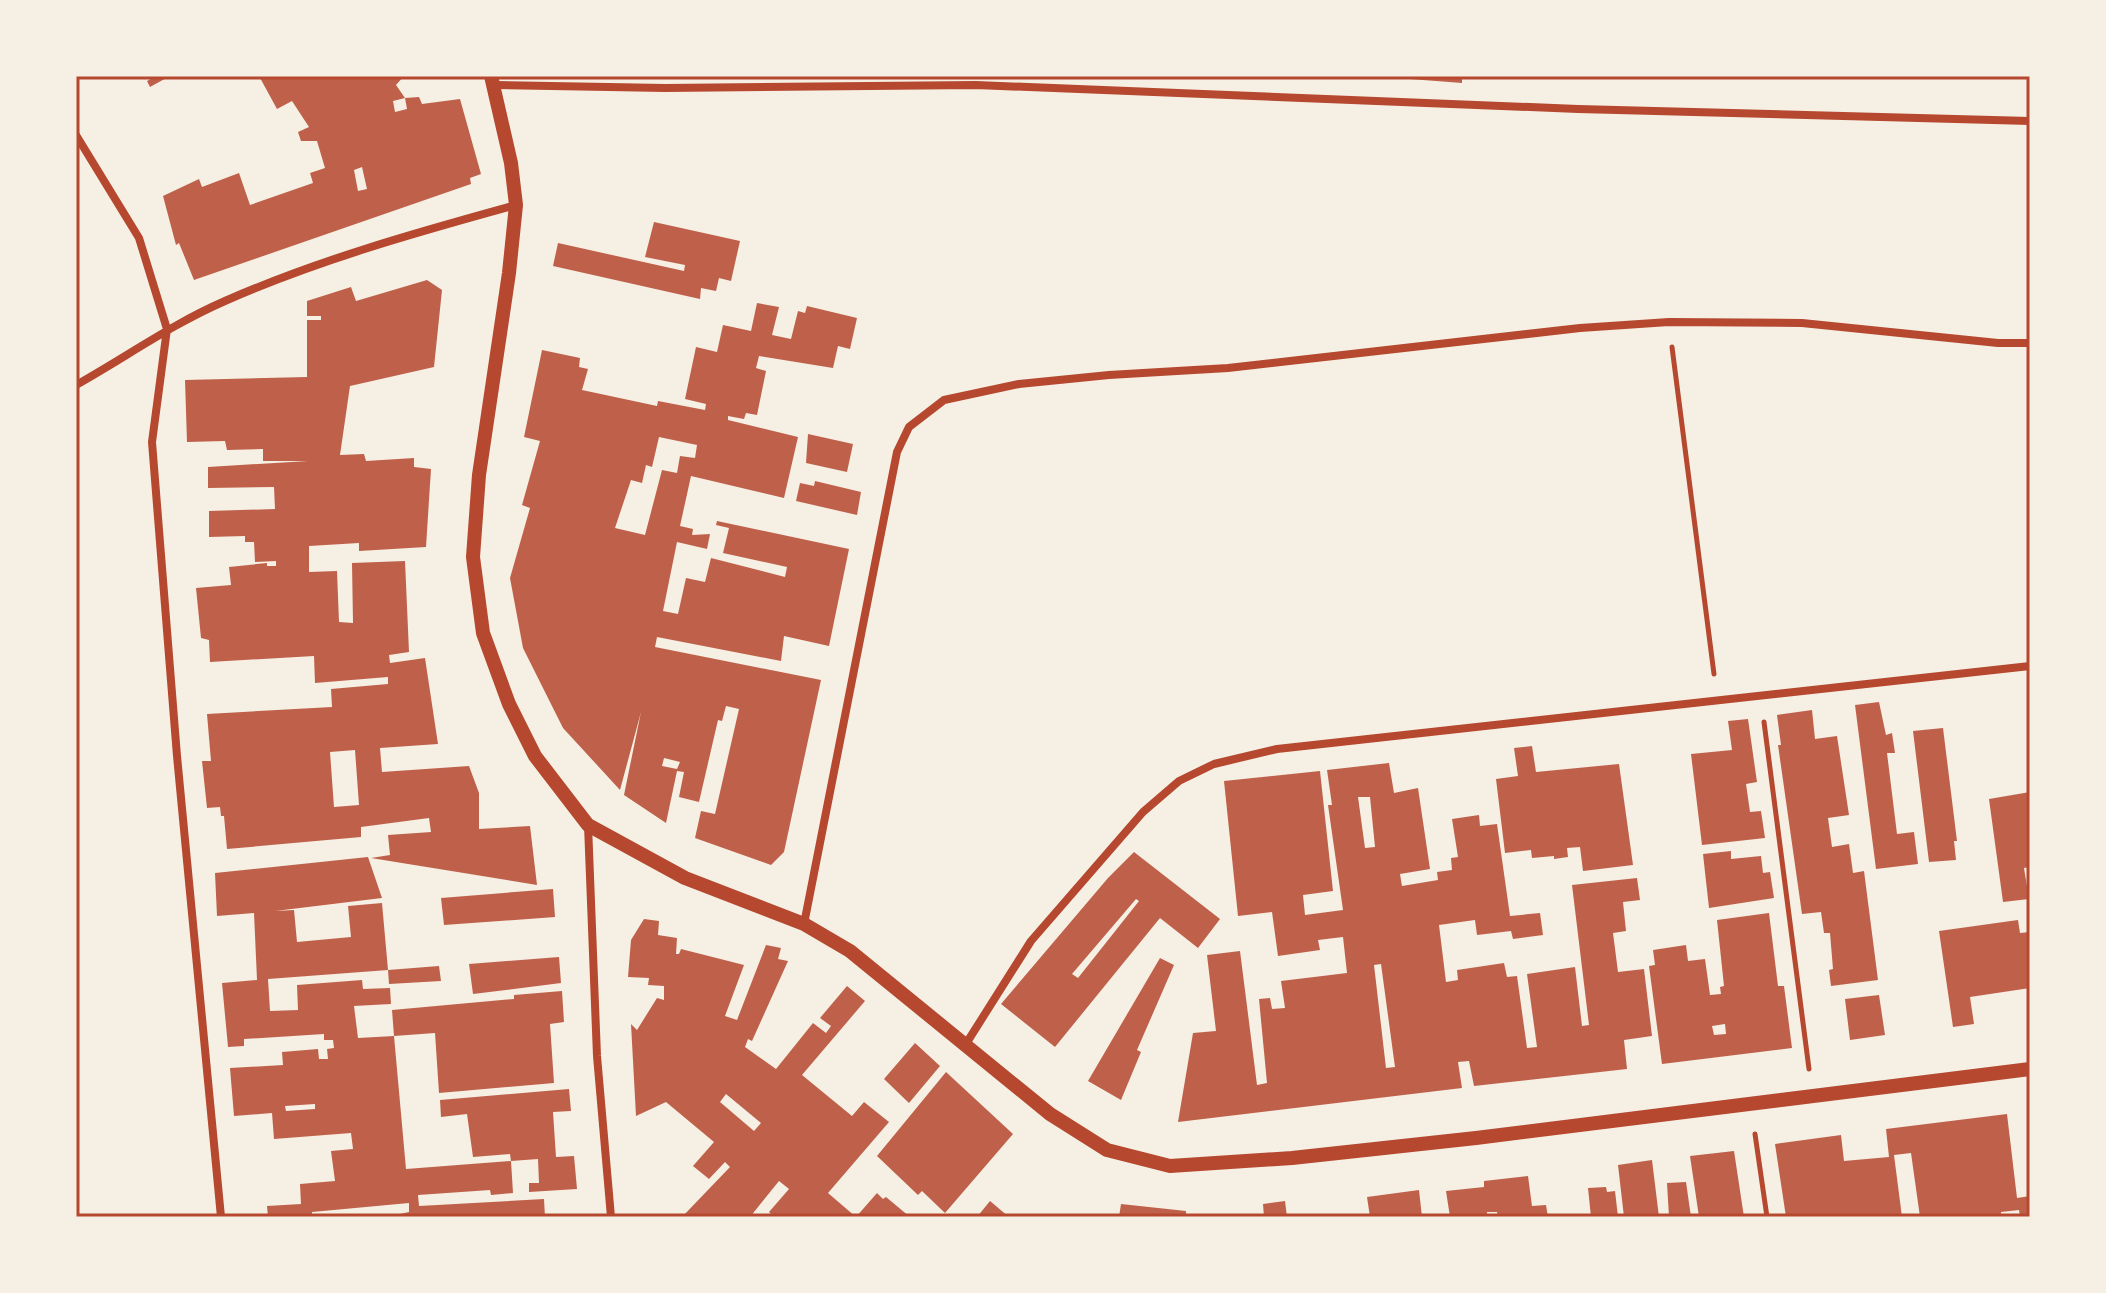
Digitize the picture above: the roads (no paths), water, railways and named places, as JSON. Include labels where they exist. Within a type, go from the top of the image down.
[{"type":"street","points":[[970,76],[976,85]]},
{"type":"street","points":[[2030,121],[1578,109],[976,85],[665,88],[493,81],[516,205],[479,475],[473,557],[483,633],[509,704],[535,756],[588,825],[685,878],[804,924],[850,951],[1050,1114],[1107,1150],[1170,1166],[1292,1158],[2030,1069]]},
{"type":"street","points":[[76,135],[139,238],[167,329],[152,442],[176,741],[221,1217]]},
{"type":"street","points":[[76,385],[119,362],[167,329],[225,301],[301,271],[516,205]]},
{"type":"street","points":[[804,924],[897,452],[909,427],[928,409],[971,392],[1019,384],[1228,368],[1580,328],[1669,322],[1802,323],[1998,343],[2030,343]]},
{"type":"street","points":[[964,1047],[1031,941],[1112,846],[1143,812],[1179,781],[1214,764],[1277,749],[1760,693],[2030,666]]},
{"type":"street","points":[[588,825],[597,1056],[611,1217]]}]
